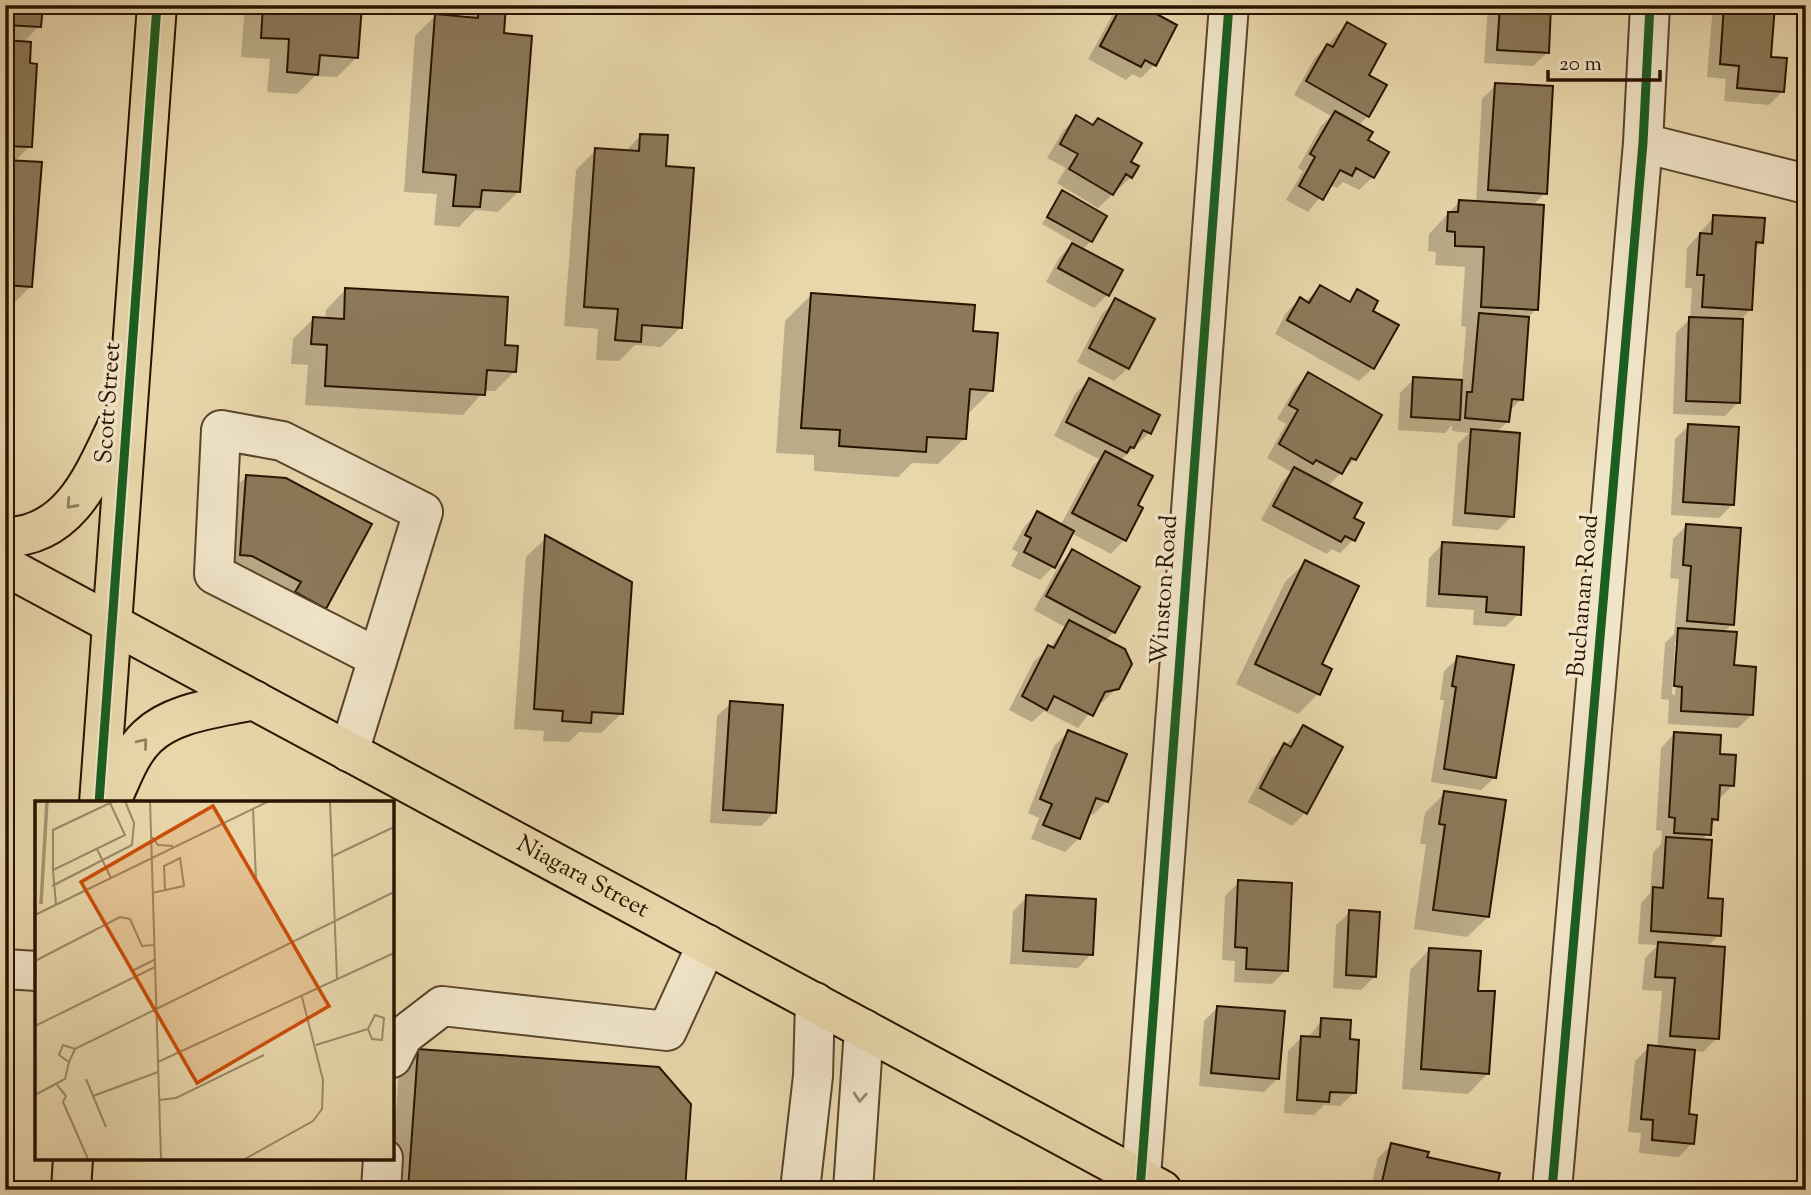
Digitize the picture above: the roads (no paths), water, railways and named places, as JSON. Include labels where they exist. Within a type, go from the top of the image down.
[{"type":"main road","name":"Scott Street","points":[[99,801],[157,5]]},
{"type":"main road","points":[[5,537],[23,537],[52,526],[87,486],[128,403]]},
{"type":"main road","name":"Niagara Street","points":[[5,566],[815,1002],[1147,1186]]},
{"type":"main road","points":[[111,801],[133,755],[148,736],[186,716],[254,701]]},
{"type":"main road","points":[[71,1190],[73,1160]]},
{"type":"street","name":"Winston Road","points":[[1147,1186],[1229,5]]},
{"type":"street","name":"Buchanan Road","points":[[1552,1190],[1643,143],[1650,5]]},
{"type":"street","points":[[1643,143],[1806,184]]},
{"type":"street","points":[[349,752],[378,658],[423,512],[282,441],[221,430],[214,574],[378,658]]},
{"type":"street","points":[[394,1054],[402,1036],[442,1006],[667,1031],[707,944]]},
{"type":"street","points":[[5,969],[35,971]]},
{"type":"street","points":[[800,1190],[813,1076],[815,1002]]},
{"type":"street","points":[[853,1190],[864,1029]]},
{"type":"street","points":[[382,1190],[383,1160]]}]
